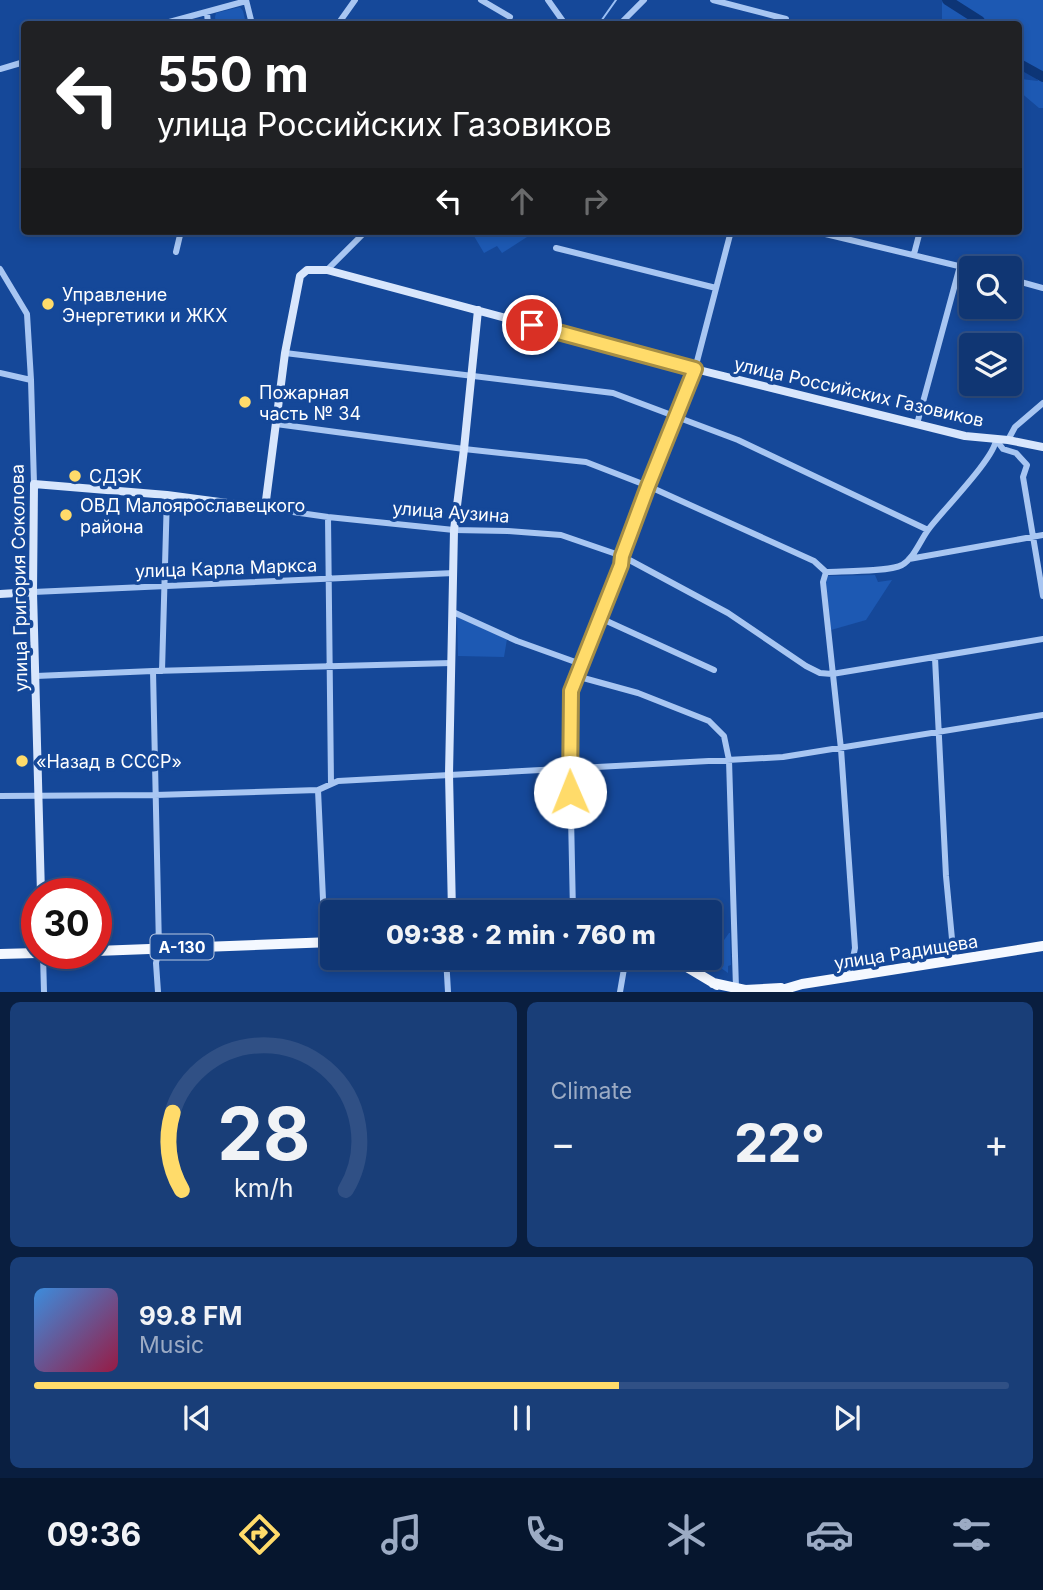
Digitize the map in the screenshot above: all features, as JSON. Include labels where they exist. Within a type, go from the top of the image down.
[{"type":"main road","name":"улица Российских Газовиков","points":[[285,352],[300,276],[313,269],[965,436],[1043,447]]},
{"type":"main road","points":[[452,900],[449,774],[454,530],[478,310]]},
{"type":"main road","points":[[265,508],[285,352]]},
{"type":"main road","name":"улица Аузина","points":[[34,484],[167,495],[265,508]]},
{"type":"main road","name":"улица Григория Соколова","points":[[34,484],[33,592],[41,878]]},
{"type":"main road","name":"улица Карла Маркса","points":[[0,594],[33,592]]},
{"type":"main road","name":"А-130","points":[[112,950],[320,943]]},
{"type":"main road","name":"улица Радищева","points":[[775,992],[849,977],[1043,946]]},
{"type":"main road","points":[[0,954],[21,953]]},
{"type":"main road","points":[[692,970],[731,990],[785,989]]},
{"type":"street","points":[[340,21],[355,0]]},
{"type":"street","points":[[481,0],[510,17]]},
{"type":"street","points":[[548,0],[563,21]]},
{"type":"street","points":[[623,21],[644,0]]},
{"type":"street","points":[[713,0],[782,21]]},
{"type":"street","points":[[174,21],[246,1],[251,21]]},
{"type":"street","points":[[207,13],[208,21]]},
{"type":"street","points":[[0,69],[21,63]]},
{"type":"street","points":[[176,252],[180,235]]},
{"type":"street","points":[[327,271],[362,235]]},
{"type":"street","points":[[573,900],[571,691],[695,369],[730,235]]},
{"type":"street","points":[[831,235],[959,265]]},
{"type":"street","points":[[914,254],[919,235]]},
{"type":"street","points":[[556,248],[716,288]]},
{"type":"street","name":"улица Григория Соколова","points":[[0,269],[27,314],[32,380],[34,484]]},
{"type":"street","points":[[917,424],[959,269]]},
{"type":"street","points":[[1022,282],[1043,288]]},
{"type":"street","points":[[285,352],[613,393],[738,440],[928,530]]},
{"type":"street","points":[[0,373],[32,380]]},
{"type":"street","points":[[1008,440],[1015,427],[1043,403]]},
{"type":"street","points":[[276,424],[586,462],[648,486],[814,561],[826,572],[900,566],[909,559],[928,530],[996,446],[996,439]]},
{"type":"street","points":[[996,439],[1003,449],[1016,453],[1027,465],[1023,477],[1043,596]]},
{"type":"street","points":[[162,671],[167,495]]},
{"type":"street","name":"улица Аузина","points":[[265,508],[454,530],[561,535],[622,556],[728,613],[806,666],[820,673],[832,674]]},
{"type":"street","points":[[328,517],[331,784]]},
{"type":"street","points":[[909,559],[1043,535]]},
{"type":"street","points":[[826,572],[823,582],[841,749],[855,948],[849,977]]},
{"type":"street","name":"улица Карла Маркса","points":[[33,592],[454,573]]},
{"type":"street","points":[[453,612],[517,641],[581,664]]},
{"type":"street","points":[[600,618],[714,670]]},
{"type":"street","points":[[832,674],[1043,639]]},
{"type":"street","points":[[935,658],[946,876],[954,960]]},
{"type":"street","points":[[36,676],[452,663]]},
{"type":"street","points":[[153,671],[158,992]]},
{"type":"street","points":[[576,677],[638,693],[709,721],[723,736],[729,760],[731,990]]},
{"type":"street","points":[[0,796],[318,790],[338,781],[783,757],[1043,715]]},
{"type":"street","points":[[318,790],[326,900]]},
{"type":"street","points":[[43,969],[44,992]]},
{"type":"street","points":[[447,970],[448,992]]},
{"type":"street","points":[[620,992],[624,970]]},
{"type":"shaded area","points":[[942,0],[1043,0],[1043,108],[1039,108],[1022,94],[1022,79],[1038,81],[1033,70],[1022,66],[1022,21],[942,21]]},
{"type":"shaded area","points":[[240,7],[245,21],[216,21],[216,13]]},
{"type":"shaded area","points":[[473,235],[526,235],[502,253],[497,246],[484,253]]},
{"type":"shaded area","points":[[875,575],[878,582],[892,580],[866,620],[831,630],[826,580],[828,576]]},
{"type":"shaded area","points":[[457,617],[507,639],[504,657],[458,656]]},
{"type":"shaded area","points":[[730,933],[731,965],[728,966],[728,973],[722,969],[722,943]]},
{"type":"waterway","points":[[601,21],[616,0]]},
{"type":"waterway","points":[[947,0],[980,21]]},
{"type":"waterway","points":[[1022,65],[1043,77]]},
{"type":"place","name":"Управление Энергетики и ЖКХ","points":[[48,304]]},
{"type":"place","name":"Пожарная часть № 34","points":[[245,402]]},
{"type":"place","name":"СДЭК","points":[[75,476]]},
{"type":"place","name":"ОВД Малоярославецкого района","points":[[66,515]]},
{"type":"place","name":"«Назад в СССР»","points":[[22,761]]},
{"type":"route","points":[[532,325],[695,369],[571,691],[570,792]]}]
